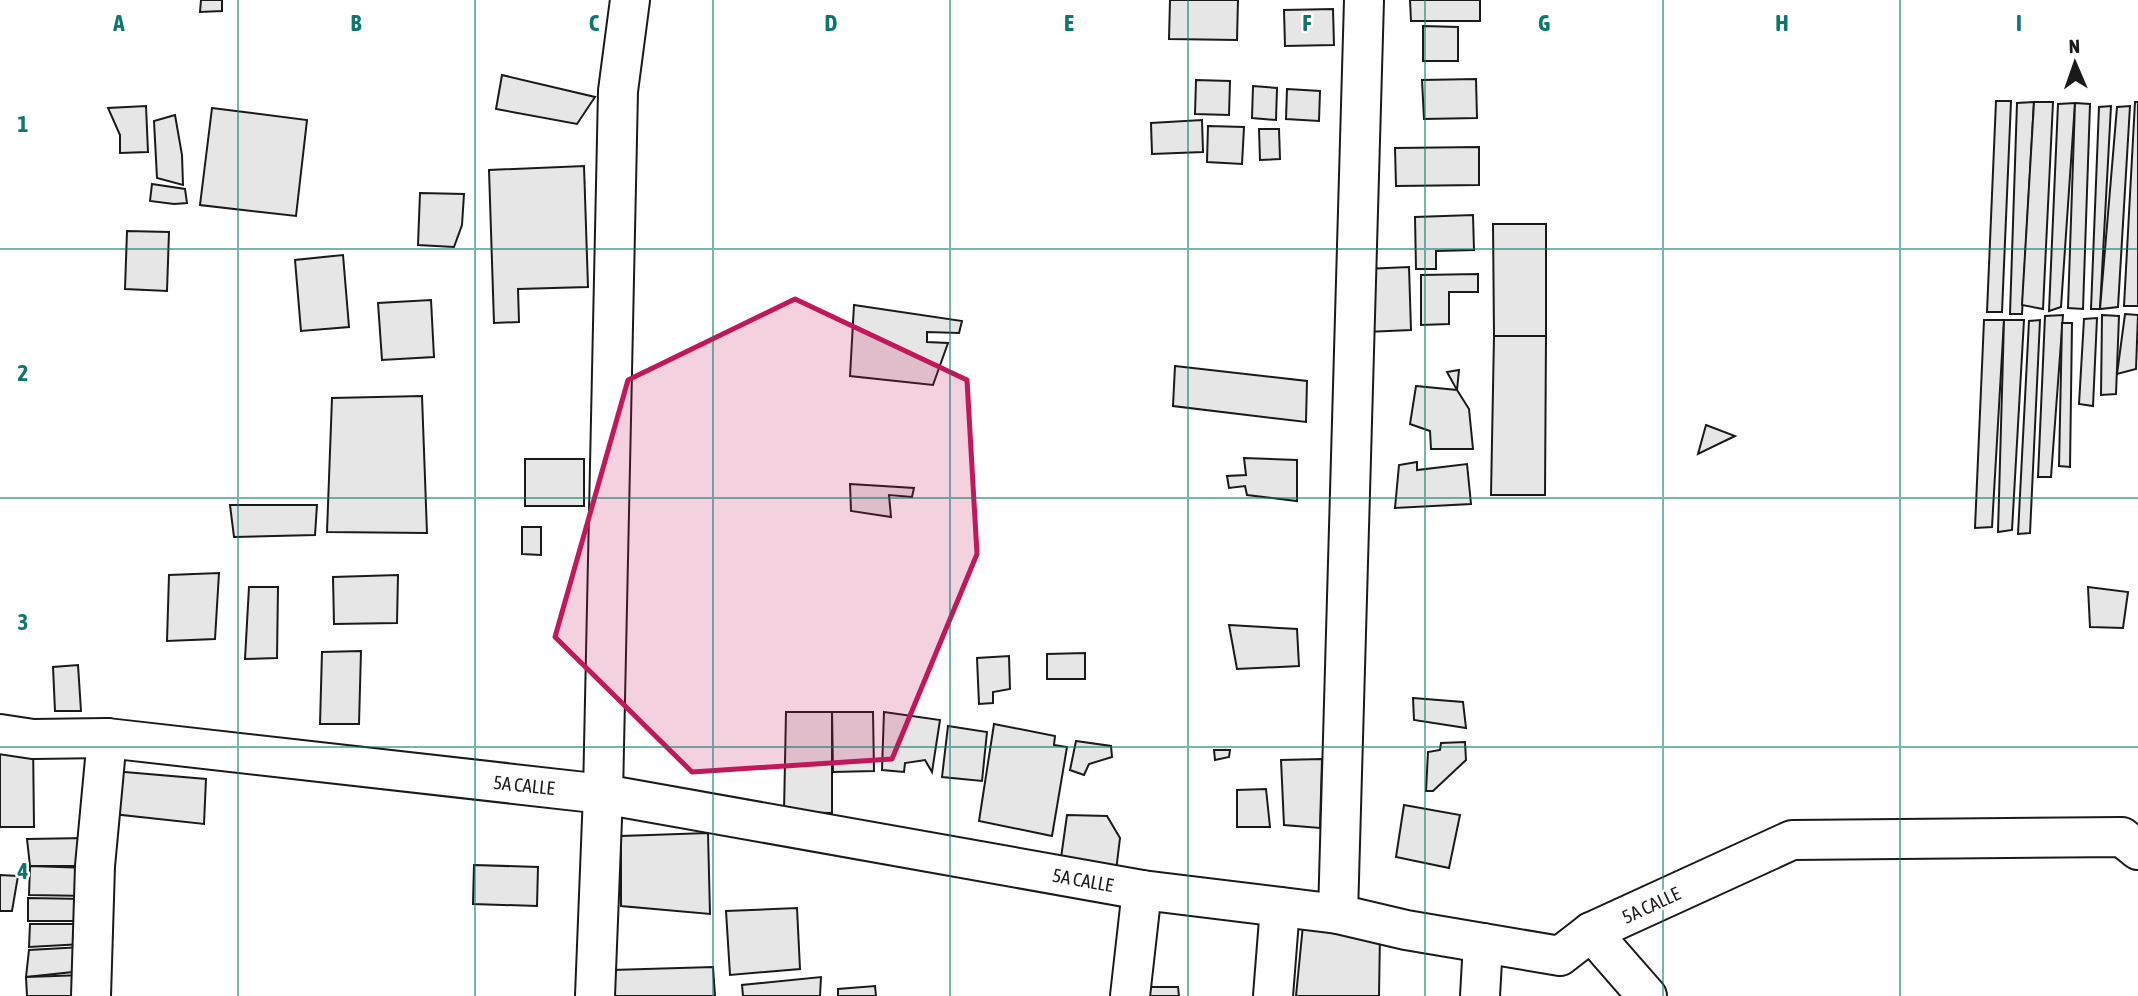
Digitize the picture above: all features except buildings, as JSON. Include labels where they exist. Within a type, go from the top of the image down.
[{"type":"street","points":[[595,996],[603,794],[618,90],[630,0]]},
{"type":"street","points":[[1338,914],[1364,0]]},
{"type":"street","name":"5A CALLE","points":[[0,734],[33,739],[107,738],[603,794],[1142,890],[1338,914],[1406,930],[1560,956],[1591,933],[1792,841],[2122,837],[2138,850]]},
{"type":"street","points":[[91,996],[95,866],[107,738]]},
{"type":"street","points":[[1130,996],[1142,890]]},
{"type":"street","points":[[1273,996],[1280,907]]},
{"type":"street","points":[[1591,933],[1647,996]]},
{"type":"street","points":[[1480,996],[1483,943]]},
{"type":"highlighted area","points":[[795,299],[967,380],[977,554],[892,759],[692,772],[555,637],[628,380]]}]
